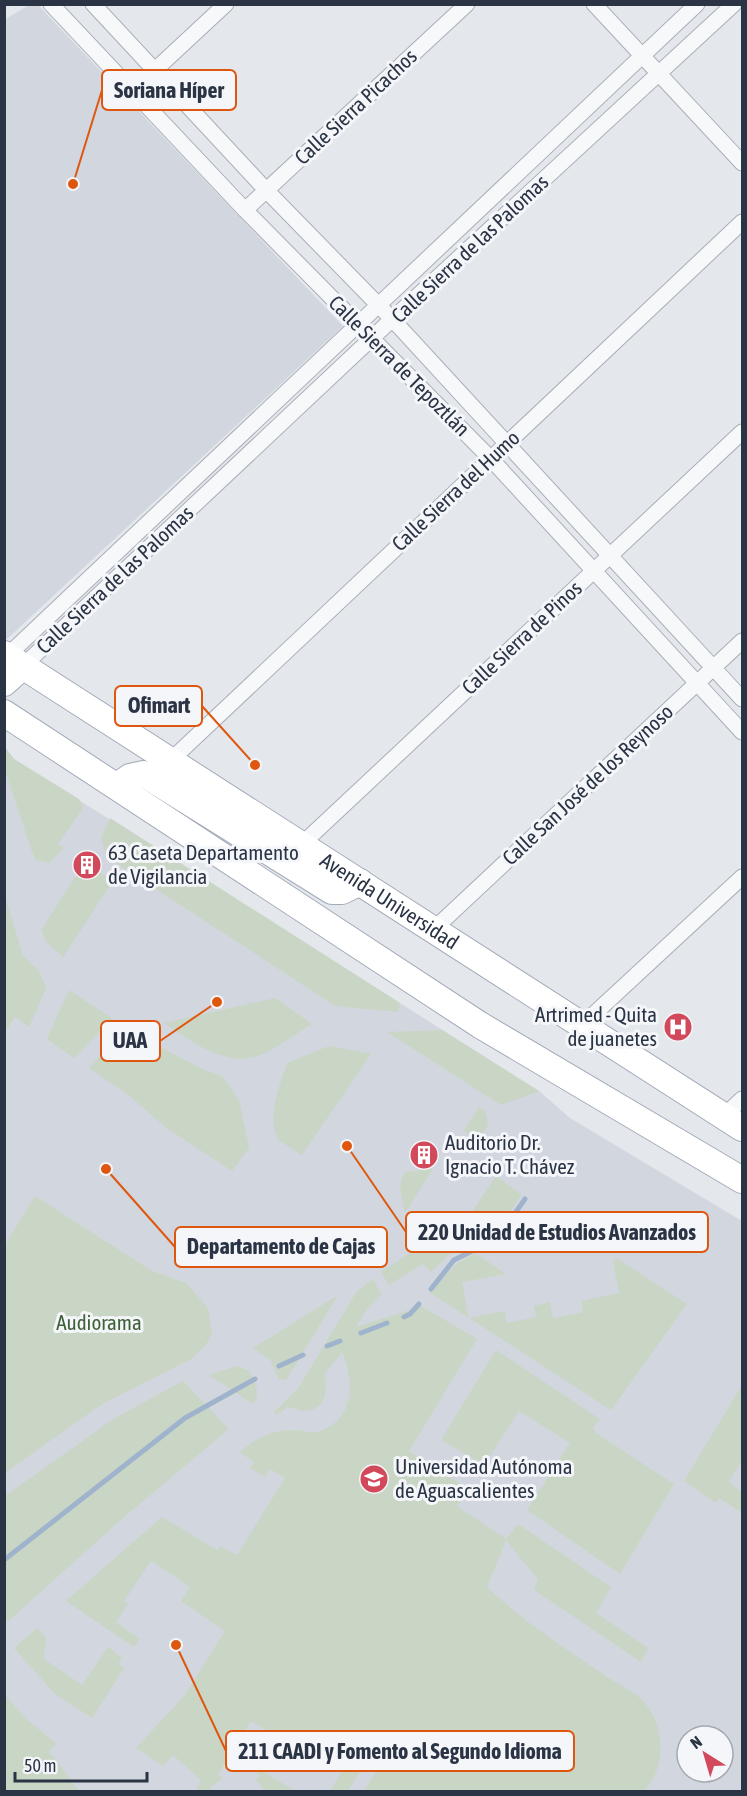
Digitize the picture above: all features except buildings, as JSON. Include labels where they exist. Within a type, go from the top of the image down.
[{"type":"main road","name":"Avenida Universidad","points":[[10,665],[170,761],[733,1122]]},
{"type":"main road","points":[[4,713],[480,1025],[731,1168],[742,1180]]},
{"type":"main road","points":[[117,786],[130,777],[144,774],[332,891],[342,891],[360,882]]},
{"type":"street","name":"Calle Sierra de Tepoztlán","points":[[51,4],[245,210],[491,459],[742,732]]},
{"type":"street","name":"Calle Sierra de Tepoztlán","points":[[93,4],[266,190],[393,320],[742,699]]},
{"type":"street","points":[[155,70],[226,4]]},
{"type":"street","name":"Calle Sierra Picachos","points":[[245,210],[467,4]]},
{"type":"street","points":[[594,4],[742,164]]},
{"type":"street","name":"Calle Sierra de las Palomas","points":[[10,665],[358,324],[697,4]]},
{"type":"street","name":"Calle Sierra de las Palomas","points":[[10,665],[393,320],[734,4]]},
{"type":"street","name":"Calle Sierra del Humo","points":[[170,761],[742,222]]},
{"type":"street","name":"Calle Sierra de Pinos","points":[[301,845],[742,432]]},
{"type":"street","name":"Calle San José de los Reynoso","points":[[433,930],[742,641]]},
{"type":"street","points":[[581,1026],[742,877]]},
{"type":"street","points":[[733,1122],[742,1099]]},
{"type":"shaded area","points":[[29,5],[38,5],[343,326],[7,639],[4,638],[4,20]]},
{"type":"shaded area","name":"Universidad Autónoma de Aguascalientes","points":[[4,746],[14,759],[539,1091],[570,1118],[742,1221],[742,1791],[5,1791]]},
{"type":"green space","points":[[4,746],[14,759],[79,799],[83,808],[58,844],[64,848],[50,863],[36,860],[32,852],[5,770]]},
{"type":"green space","points":[[110,818],[400,1003],[398,1012],[335,1006],[107,857],[101,838]]},
{"type":"green space","points":[[90,866],[113,881],[63,957],[46,942],[41,930],[81,868],[87,871]]},
{"type":"green space","points":[[5,896],[23,956],[39,971],[46,988],[29,1027],[15,1017],[5,1032]]},
{"type":"green space","points":[[69,990],[113,1019],[74,1058],[47,1039]]},
{"type":"green space","points":[[275,998],[312,1024],[282,1044],[250,1058],[223,1056],[210,1051],[164,1023]]},
{"type":"green space","points":[[442,1030],[539,1091],[501,1105],[387,1032]]},
{"type":"green space","points":[[138,1035],[202,1069],[222,1076],[239,1100],[249,1148],[232,1171],[165,1127],[130,1096],[89,1068],[116,1040]]},
{"type":"green space","points":[[329,1046],[371,1054],[302,1155],[278,1140],[274,1111],[278,1091],[287,1063]]},
{"type":"green space","points":[[479,1107],[485,1111],[488,1125],[478,1140],[464,1131]]},
{"type":"green space","points":[[434,1167],[405,1213],[400,1186],[404,1173]]},
{"type":"green space","points":[[496,1176],[522,1195],[494,1233],[480,1224],[476,1228],[466,1221]]},
{"type":"green space","name":"Audiorama","points":[[35,1196],[152,1271],[186,1283],[208,1308],[212,1332],[206,1345],[191,1359],[102,1404],[5,1473],[5,1245]]},
{"type":"green space","points":[[459,1231],[468,1236],[431,1272],[423,1264],[389,1285],[381,1272],[440,1233],[452,1241]]},
{"type":"green space","points":[[475,1253],[506,1274],[462,1282],[469,1318],[429,1292],[455,1265]]},
{"type":"green space","points":[[616,1258],[687,1304],[611,1410],[469,1318],[505,1311],[507,1323],[536,1317],[534,1306],[550,1302],[553,1318],[583,1312],[581,1301],[619,1293],[613,1262]]},
{"type":"green space","points":[[373,1279],[381,1294],[365,1312],[356,1327],[410,1310],[416,1303],[477,1339],[409,1451],[468,1489],[457,1506],[506,1539],[518,1524],[611,1587],[596,1613],[648,1648],[641,1662],[534,1590],[538,1580],[506,1540],[487,1587],[542,1632],[605,1676],[636,1694],[652,1713],[660,1736],[660,1760],[651,1782],[644,1791],[364,1791],[386,1755],[375,1748],[348,1791],[330,1791],[343,1770],[305,1746],[301,1752],[251,1721],[218,1774],[223,1778],[210,1787],[213,1791],[196,1791],[201,1780],[173,1755],[163,1766],[136,1748],[185,1695],[225,1631],[181,1601],[190,1587],[151,1561],[124,1601],[128,1604],[116,1622],[140,1639],[134,1647],[66,1601],[162,1517],[217,1550],[220,1546],[237,1555],[285,1478],[270,1469],[265,1477],[250,1468],[254,1462],[240,1452],[267,1435],[290,1430],[315,1433],[330,1427],[339,1419],[349,1399],[350,1388],[342,1352],[324,1375],[325,1393],[318,1407],[304,1411],[287,1407],[277,1415],[274,1412],[299,1387],[357,1291]]},
{"type":"green space","points":[[338,1295],[286,1380],[278,1379],[271,1361],[253,1348]]},
{"type":"green space","points":[[496,1350],[600,1419],[593,1428],[596,1433],[674,1484],[620,1574],[527,1510],[570,1443],[519,1411],[484,1465],[441,1440]]},
{"type":"green space","points":[[236,1366],[248,1370],[255,1382],[257,1395],[253,1404],[209,1375]]},
{"type":"green space","points":[[183,1381],[229,1429],[124,1517],[5,1624],[5,1496],[115,1418]]},
{"type":"green space","points":[[742,1385],[742,1460],[729,1482],[742,1492],[742,1513],[719,1498],[716,1503],[684,1481]]},
{"type":"green space","points":[[37,1628],[46,1637],[44,1659],[82,1685],[108,1647],[122,1658],[118,1664],[124,1668],[92,1718],[55,1694],[14,1648]]},
{"type":"green space","points":[[5,1695],[26,1719],[57,1744],[49,1751],[79,1791],[5,1791]]},
{"type":"green space","points":[[249,1763],[295,1791],[265,1791],[256,1779],[260,1776]]},
{"type":"waterway","points":[[493,1240],[498,1237],[525,1199]]},
{"type":"waterway","points":[[431,1289],[454,1260],[476,1249]]},
{"type":"waterway","points":[[404,1317],[419,1304]]},
{"type":"waterway","points":[[361,1333],[387,1323]]},
{"type":"waterway","points":[[327,1346],[340,1341]]},
{"type":"waterway","points":[[279,1366],[303,1355]]},
{"type":"waterway","points":[[4,1560],[185,1418],[255,1379]]},
{"type":"place","name":"Soriana Híper","points":[[73,184]]},
{"type":"place","name":"Ofimart","points":[[255,765]]},
{"type":"place","name":"63 Caseta Departamento de Vigilancia","points":[[87,865]]},
{"type":"place","name":"UAA","points":[[217,1002]]},
{"type":"place","name":"Artrimed - Quita de juanetes","points":[[678,1027]]},
{"type":"place","name":"220 Unidad de Estudios Avanzados","points":[[347,1146]]},
{"type":"place","name":"Auditorio Dr. Ignacio T. Chávez","points":[[424,1155]]},
{"type":"place","name":"Departamento de Cajas","points":[[106,1169]]},
{"type":"place","name":"Universidad Autónoma de Aguascalientes","points":[[374,1479]]},
{"type":"place","name":"211 CAADI y Fomento al Segundo Idioma","points":[[176,1645]]}]
